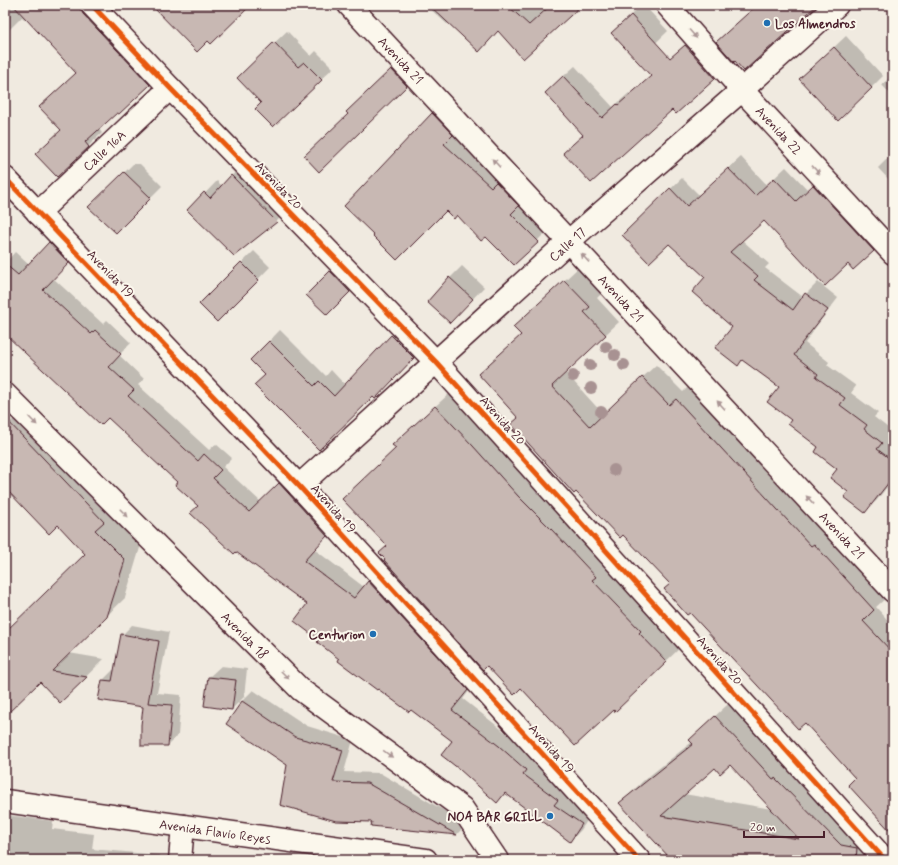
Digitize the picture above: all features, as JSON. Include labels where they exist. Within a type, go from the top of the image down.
[{"type":"street","name":"Avenida 20","points":[[92,5],[170,88],[436,362],[885,860]]},
{"type":"street","name":"Avenida 21","points":[[349,5],[893,591]]},
{"type":"street","name":"Avenida 22","points":[[667,5],[742,90],[893,253]]},
{"type":"street","name":"Calle 17","points":[[299,486],[569,242],[837,5]]},
{"type":"street","name":"Calle 16A","points":[[38,213],[170,88]]},
{"type":"street","name":"Avenida 19","points":[[5,178],[299,486],[639,860]]},
{"type":"street","name":"Avenida 18","points":[[5,394],[301,690],[462,808],[497,860]]},
{"type":"street","name":"Avenida Flavio Reyes","points":[[8,798],[183,826],[426,860]]},
{"type":"street","points":[[180,860],[183,826]]},
{"type":"building","points":[[13,5],[80,5],[83,14],[150,85],[119,114],[117,113],[85,142],[89,147],[57,177],[35,154],[61,130],[39,107],[76,73]]},
{"type":"building","points":[[151,5],[251,5],[211,44],[208,41],[197,52]]},
{"type":"building","points":[[429,5],[507,5],[529,25],[551,5],[582,5],[523,59],[498,31],[479,52]]},
{"type":"building","name":"Los Almendros","points":[[757,5],[817,5],[744,71],[716,42]]},
{"type":"building","points":[[631,15],[670,58],[685,45],[715,79],[676,114],[672,110],[591,183],[563,153],[583,135],[545,93],[563,76],[602,118],[651,76],[611,33]]},
{"type":"building","points":[[274,42],[298,67],[304,62],[322,80],[273,127],[255,109],[261,103],[237,78]]},
{"type":"building","points":[[834,47],[872,88],[838,121],[799,79]]},
{"type":"building","points":[[391,69],[407,86],[319,172],[304,156],[348,114],[346,112]]},
{"type":"building","points":[[432,113],[453,135],[444,144],[491,187],[496,182],[519,206],[511,214],[539,242],[514,265],[486,237],[481,241],[457,215],[454,219],[446,211],[397,260],[344,206]]},
{"type":"building","points":[[728,168],[755,196],[774,178],[796,201],[813,185],[874,251],[853,270],[848,264],[825,286],[764,221],[730,252],[758,276],[754,280],[793,310],[805,293],[828,310],[794,355],[818,374],[816,377],[845,398],[840,405],[867,425],[864,429],[882,443],[877,449],[893,461],[893,477],[865,513],[844,497],[848,492],[830,478],[837,469],[815,452],[818,447],[788,424],[791,420],[767,402],[779,387],[742,360],[738,366],[715,348],[732,327],[692,292],[705,277],[669,244],[649,263],[622,235],[670,188],[687,206]]},
{"type":"building","points":[[124,172],[151,198],[116,233],[88,207]]},
{"type":"building","points":[[231,175],[277,222],[234,256],[187,210],[204,192],[210,198]]},
{"type":"building","points":[[49,242],[69,263],[43,290],[91,334],[95,330],[121,354],[109,367],[134,390],[128,396],[198,461],[204,454],[221,470],[213,478],[249,512],[279,483],[327,536],[304,561],[354,598],[368,581],[468,690],[452,710],[499,746],[526,770],[523,774],[558,800],[554,805],[582,824],[570,842],[505,793],[497,803],[441,755],[452,741],[411,710],[409,712],[378,689],[377,690],[338,661],[339,659],[317,642],[319,640],[294,621],[307,604],[236,552],[234,554],[190,513],[198,506],[175,485],[177,482],[108,418],[101,425],[5,334],[5,264],[18,275]]},
{"type":"building","points":[[241,262],[259,280],[217,322],[199,304]]},
{"type":"building","points":[[330,271],[350,292],[327,315],[306,295]]},
{"type":"building","points":[[449,277],[473,299],[450,323],[427,302]]},
{"type":"building","points":[[564,280],[590,307],[584,312],[606,335],[552,386],[590,427],[642,377],[669,405],[676,399],[811,546],[814,544],[874,610],[863,621],[893,653],[893,834],[848,785],[855,778],[805,723],[798,729],[690,613],[687,615],[664,589],[670,584],[623,535],[620,538],[576,492],[574,494],[511,424],[518,418],[478,374],[521,335],[513,327]]},
{"type":"building","points":[[391,335],[414,358],[375,399],[373,397],[319,450],[254,385],[265,375],[250,360],[269,341],[314,386],[319,381],[334,396]]},
{"type":"building","points":[[435,406],[518,496],[596,577],[592,580],[641,631],[639,633],[667,662],[615,712],[614,710],[575,746],[521,688],[514,695],[487,666],[483,670],[384,560],[385,559],[379,553],[387,546],[342,499],[396,448],[392,445]]},
{"type":"building","points":[[5,418],[104,522],[95,530],[125,560],[107,617],[52,671],[87,677],[60,703],[40,682],[5,716],[5,632],[85,554],[58,525],[49,534],[5,488]]},
{"type":"building","points":[[121,634],[159,641],[148,703],[172,705],[168,746],[141,746],[143,707],[98,700],[102,680],[112,681]]},
{"type":"building","points":[[208,677],[236,680],[232,710],[204,706]]},
{"type":"building","points":[[242,701],[295,737],[343,750],[333,782],[367,783],[457,835],[371,826],[372,822],[336,821],[280,805],[287,765],[226,724]]},
{"type":"building","points":[[715,716],[773,779],[775,778],[841,845],[857,848],[856,860],[693,860],[669,857],[619,803],[693,744],[689,740]],"holes":[[[730,765],[799,839],[661,816],[715,768],[720,774]]]},
{"type":"cycle path","points":[[92,5],[170,88],[436,362],[885,860]]},
{"type":"cycle path","points":[[5,178],[299,486],[639,860]]},
{"type":"place","name":"Los Almendros","points":[[767,23]]},
{"type":"place","name":"Centurion","points":[[373,634]]},
{"type":"place","name":"NOA BAR GRILL","points":[[550,816]]}]
